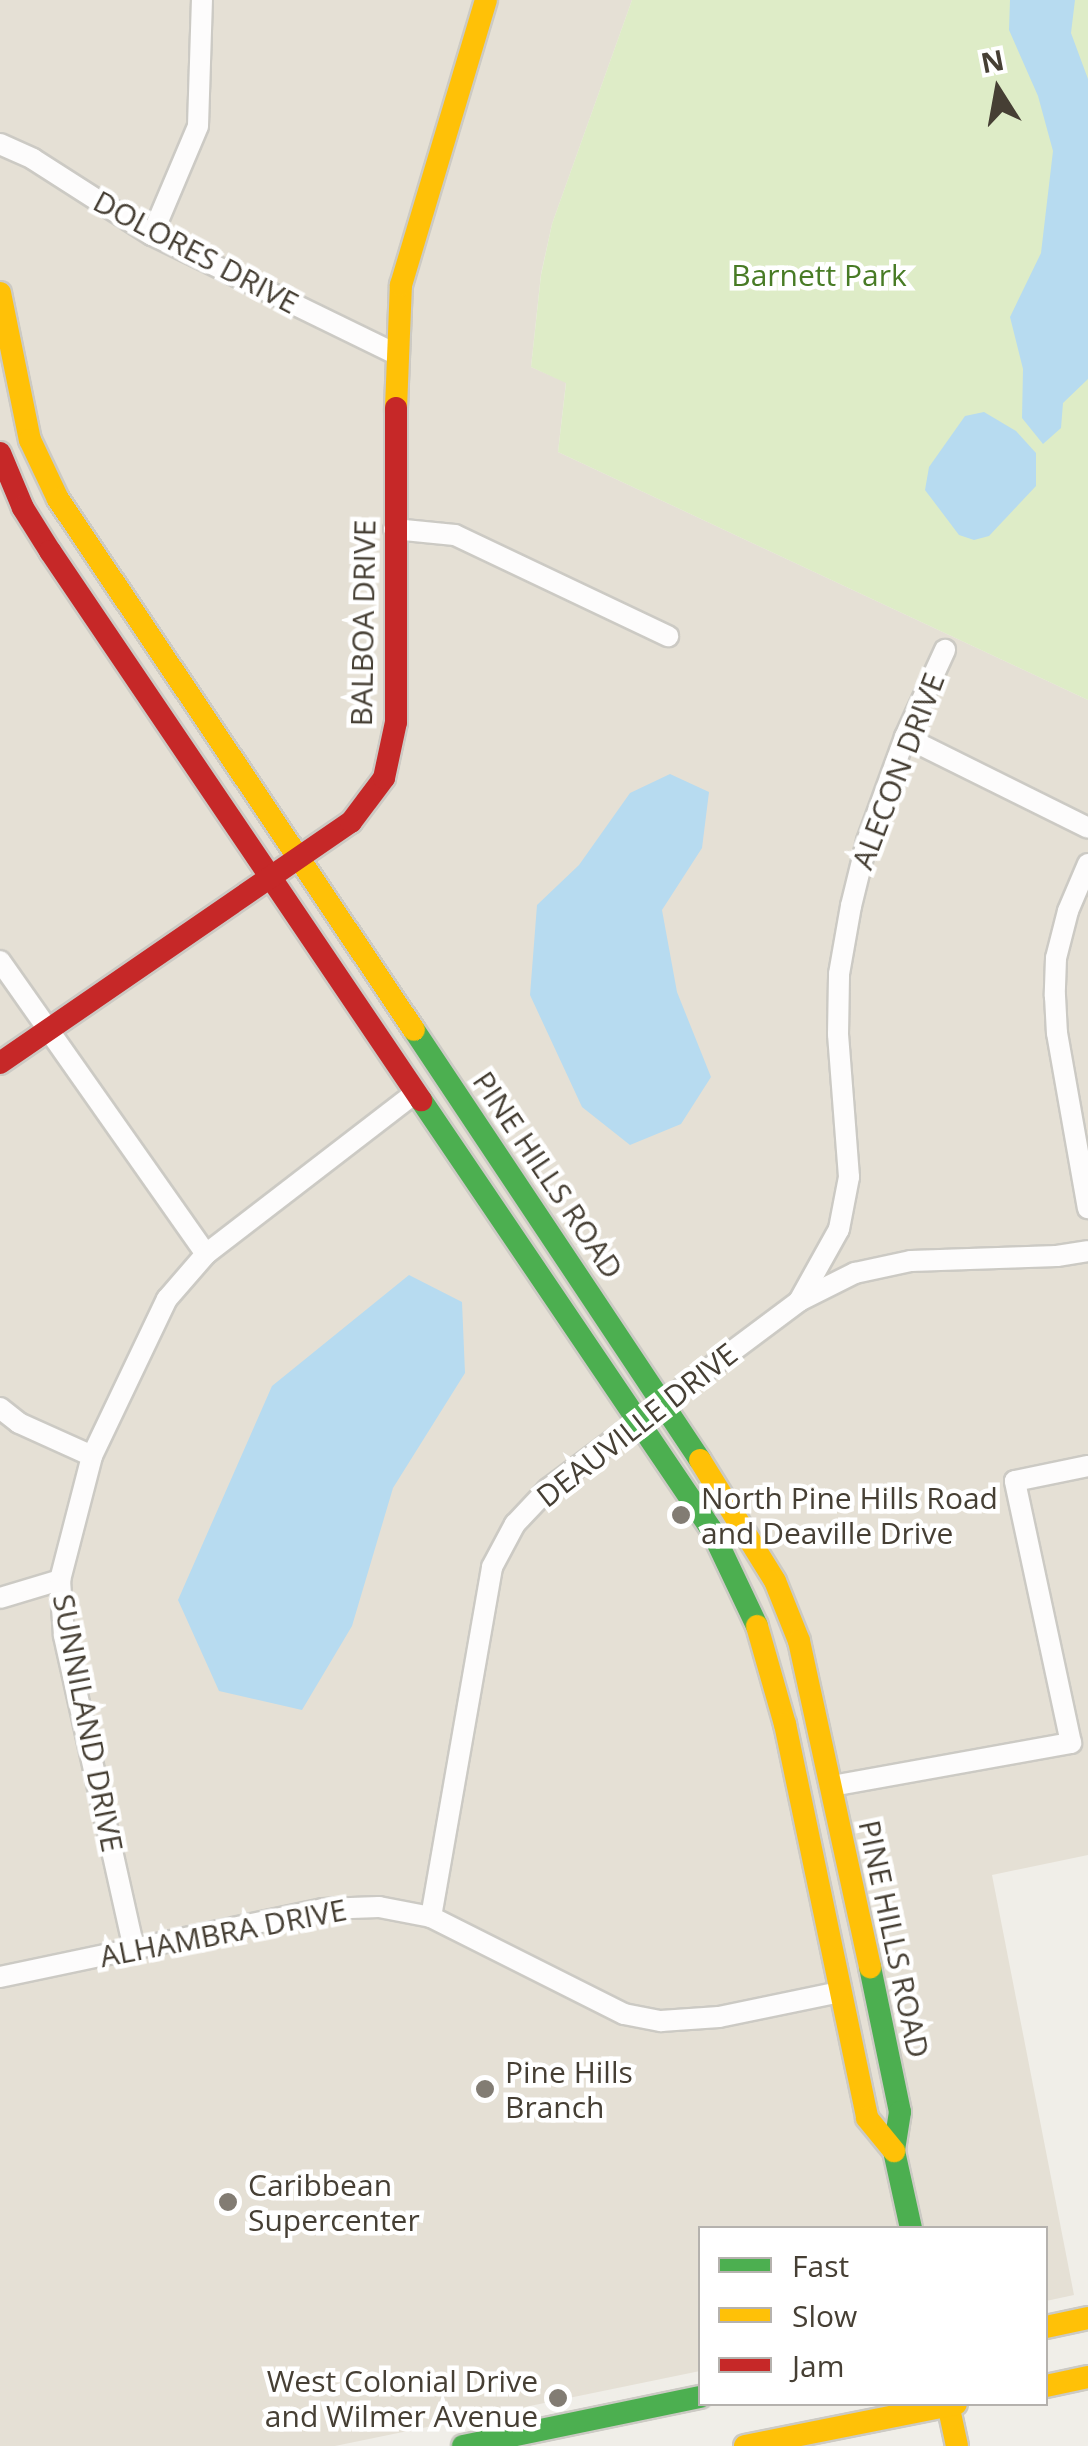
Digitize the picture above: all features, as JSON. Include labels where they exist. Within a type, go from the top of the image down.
[{"type":"main road","name":"BALBOA DRIVE","points":[[0,1064],[351,822],[384,778],[396,722],[396,354],[402,285],[419,213],[486,0]]},
{"type":"main road","name":"PINE HILLS ROAD","points":[[0,293],[30,440],[58,499],[662,1401],[775,1581],[799,1641],[832,1786],[900,2112],[894,2151],[910,2226]]},
{"type":"main road","name":"PINE HILLS ROAD","points":[[0,453],[23,508],[50,552],[273,876],[718,1542],[740,1582],[766,1649],[868,2118],[894,2151]]},
{"type":"main road","points":[[840,1992],[859,2009],[874,2061],[893,2083]]},
{"type":"main road","points":[[1048,2327],[1088,2318]]},
{"type":"main road","points":[[1048,2386],[1088,2377]]},
{"type":"main road","points":[[463,2446],[698,2398]]},
{"type":"main road","points":[[744,2446],[941,2406]]},
{"type":"main road","points":[[951,2406],[957,2446]]},
{"type":"street","points":[[152,235],[198,126],[202,0]]},
{"type":"street","name":"DOLORES DRIVE","points":[[0,144],[33,159],[152,235],[396,354]]},
{"type":"street","points":[[394,529],[455,535],[668,636]]},
{"type":"street","name":"ALECON DRIVE","points":[[799,1301],[839,1228],[849,1177],[838,1034],[839,974],[867,841],[905,737],[945,650]]},
{"type":"street","points":[[905,737],[1088,828]]},
{"type":"street","points":[[1088,864],[1060,942],[1055,996],[1056,1033],[1088,1208]]},
{"type":"street","points":[[0,961],[206,1254]]},
{"type":"street","name":"SUNNILAND DRIVE","points":[[134,1949],[64,1635],[60,1580],[92,1456],[167,1299],[206,1254],[415,1092]]},
{"type":"street","name":"DEAUVILLE DRIVE","points":[[431,1917],[492,1567],[515,1524],[548,1489],[799,1301],[855,1272],[911,1261],[1057,1256],[1088,1251]]},
{"type":"street","points":[[0,1408],[19,1423],[92,1456]]},
{"type":"street","points":[[832,1786],[1071,1743],[1015,1481],[1088,1466]]},
{"type":"street","points":[[0,1598],[60,1580]]},
{"type":"street","name":"ALHAMBRA DRIVE","points":[[0,1977],[323,1909],[379,1907],[431,1917],[624,2014],[661,2021],[719,2017],[840,1992]]},
{"type":"shaded area","points":[[0,0],[632,0],[552,224],[541,274],[531,367],[566,382],[558,452],[1088,700],[1088,1855],[992,1875],[1074,2295],[1048,2301],[1048,2226],[698,2226],[698,2371],[335,2446],[0,2446]]},
{"type":"green space","name":"Barnett Park","points":[[632,0],[1088,0],[1088,700],[558,452],[566,383],[531,367],[541,275],[552,224]]},
{"type":"water","points":[[1010,0],[1075,0],[1071,33],[1088,79],[1088,379],[1063,403],[1061,428],[1043,444],[1022,418],[1023,369],[1010,317],[1041,253],[1053,151],[1038,96],[1009,30]]},
{"type":"water","points":[[984,412],[1016,431],[1036,453],[1036,486],[989,536],[974,540],[959,535],[925,490],[929,467],[965,416]]},
{"type":"water","points":[[670,774],[709,792],[702,848],[662,910],[677,992],[711,1077],[681,1124],[630,1145],[582,1107],[530,995],[537,905],[579,865],[630,793]]},
{"type":"water","points":[[409,1275],[462,1302],[465,1373],[393,1488],[352,1626],[302,1710],[219,1691],[178,1600],[272,1386]]},
{"type":"traffic: fast","points":[[414,1030],[700,1460]]},
{"type":"traffic: fast","points":[[421,1100],[711,1529],[757,1626]]},
{"type":"traffic: fast","points":[[870,1967],[900,2112],[894,2151],[911,2226]]},
{"type":"traffic: fast","points":[[463,2446],[698,2397]]},
{"type":"traffic: slow","points":[[396,408],[401,285],[486,0]]},
{"type":"traffic: slow","points":[[0,293],[30,440],[58,499],[414,1030]]},
{"type":"traffic: slow","points":[[700,1460],[775,1581],[799,1641],[870,1967]]},
{"type":"traffic: slow","points":[[757,1626],[785,1724],[867,2118],[894,2151]]},
{"type":"traffic: slow","points":[[1048,2327],[1088,2318]]},
{"type":"traffic: slow","points":[[1048,2386],[1088,2377]]},
{"type":"traffic: slow","points":[[745,2446],[946,2406]]},
{"type":"traffic: slow","points":[[948,2406],[957,2446]]},
{"type":"traffic: jam","points":[[0,1063],[351,822],[384,778],[396,722],[396,408]]},
{"type":"traffic: jam","points":[[0,453],[23,508],[50,551],[421,1100]]},
{"type":"place","name":"North Pine Hills Road and Deaville Drive","points":[[681,1515]]},
{"type":"place","name":"Pine Hills Branch","points":[[485,2089]]},
{"type":"place","name":"Caribbean Supercenter","points":[[228,2202]]},
{"type":"place","name":"West Colonial Drive and Wilmer Avenue","points":[[558,2398]]}]
